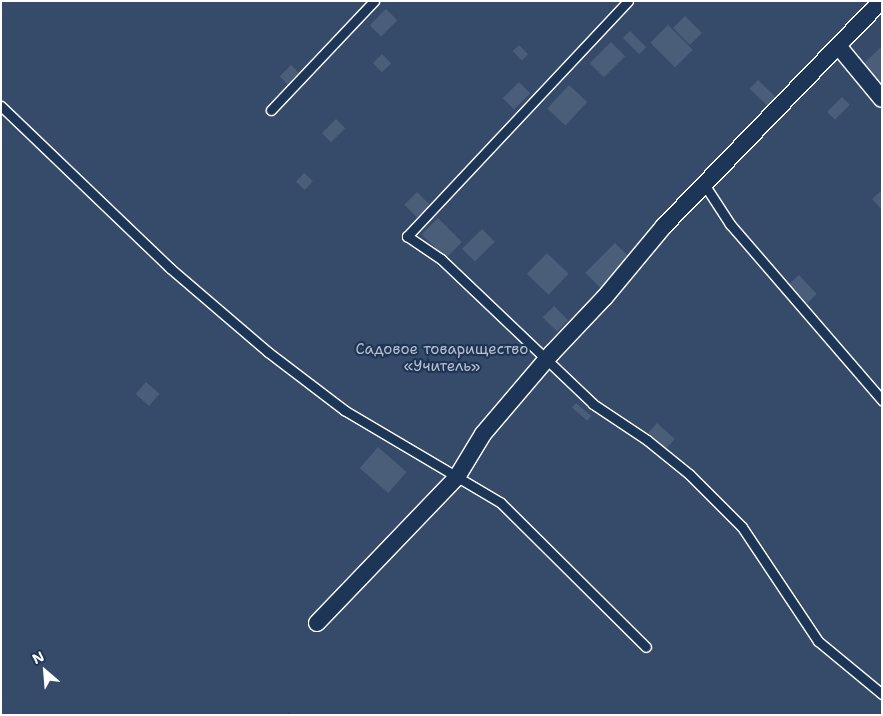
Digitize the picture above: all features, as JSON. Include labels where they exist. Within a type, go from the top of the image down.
[{"type":"street","points":[[317,624],[457,477],[483,434],[546,360],[605,297],[664,226],[839,47],[881,1]]},
{"type":"street","points":[[839,47],[882,99]]},
{"type":"lane","points":[[271,110],[374,1]]},
{"type":"lane","points":[[628,1],[407,236],[442,259],[593,404],[647,440],[689,474],[742,527],[818,641],[882,694]]},
{"type":"lane","points":[[1,106],[170,268],[268,352],[344,410],[501,502],[646,647]]},
{"type":"lane","points":[[704,184],[730,224],[882,400]]},
{"type":"green space","name":"Садовое товарищество «Учитель»","points":[[1,1],[882,1],[882,715],[291,715],[288,712],[289,715],[1,715]]},
{"type":"building","points":[[386,9],[397,20],[381,37],[370,25]]},
{"type":"building","points":[[685,16],[702,33],[690,45],[673,28]]},
{"type":"building","points":[[668,25],[693,50],[675,67],[650,43]]},
{"type":"building","points":[[630,31],[646,47],[639,54],[623,38]]},
{"type":"building","points":[[611,42],[625,56],[604,77],[590,63]]},
{"type":"building","points":[[519,45],[528,54],[522,61],[513,51]]},
{"type":"building","points":[[880,48],[882,50],[882,91],[859,68]]},
{"type":"building","points":[[382,54],[391,63],[382,72],[373,63]]},
{"type":"building","points":[[291,65],[299,73],[287,84],[280,76]]},
{"type":"building","points":[[758,80],[781,102],[773,111],[750,89]]},
{"type":"building","points":[[519,82],[530,93],[514,110],[503,98]]},
{"type":"building","points":[[569,85],[587,102],[565,125],[547,108]]},
{"type":"building","points":[[842,97],[850,105],[835,120],[827,112]]},
{"type":"building","points":[[336,119],[345,128],[331,142],[322,133]]},
{"type":"building","points":[[304,173],[313,181],[305,190],[296,182]]},
{"type":"building","points":[[882,190],[882,210],[872,199]]},
{"type":"building","points":[[417,192],[430,205],[417,217],[404,205]]},
{"type":"building","points":[[438,218],[462,242],[446,258],[422,234]]},
{"type":"building","points":[[482,229],[495,242],[475,262],[462,249]]},
{"type":"building","points":[[615,243],[631,259],[602,289],[585,273]]},
{"type":"building","points":[[547,253],[569,274],[548,295],[527,274]]},
{"type":"building","points":[[799,275],[817,294],[807,303],[789,284]]},
{"type":"building","points":[[554,306],[568,320],[557,331],[543,317]]},
{"type":"building","points":[[146,382],[160,394],[149,406],[136,394]]},
{"type":"building","points":[[576,403],[591,416],[587,421],[572,408]]},
{"type":"building","points":[[657,423],[675,439],[666,449],[648,433]]},
{"type":"building","points":[[378,447],[407,472],[388,493],[360,468]]}]
